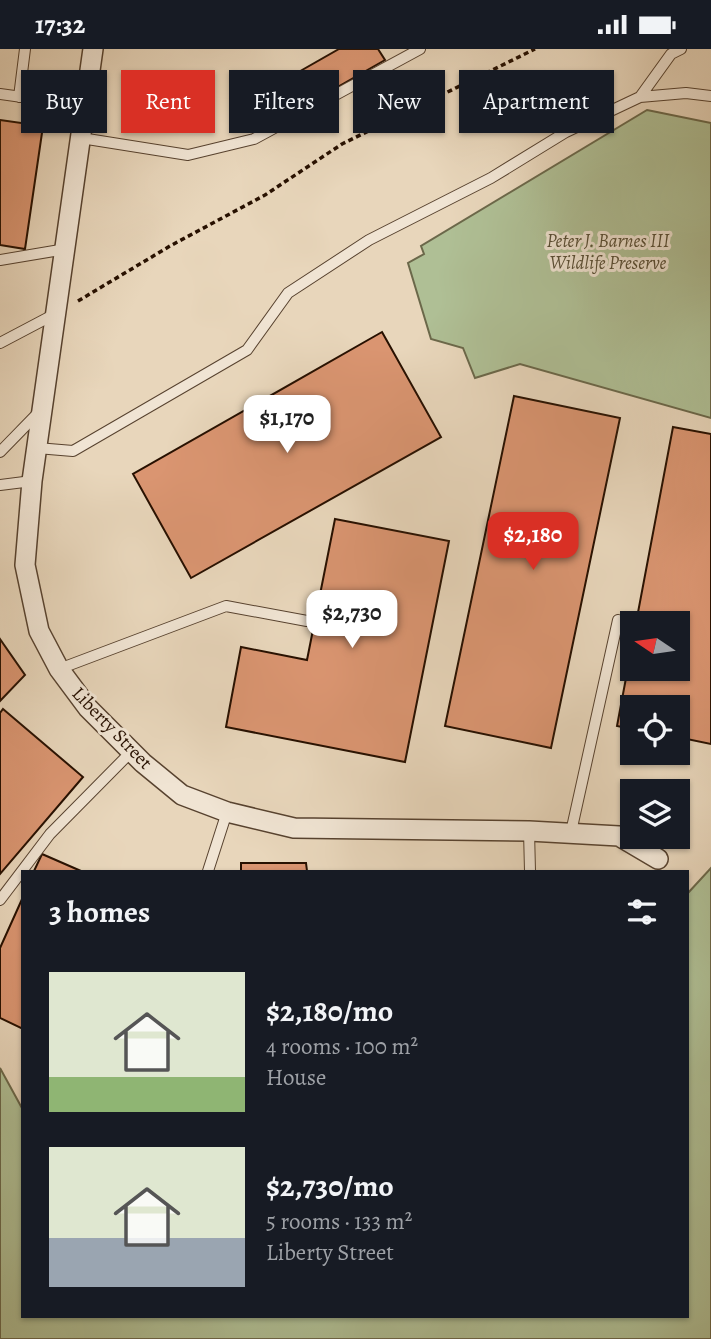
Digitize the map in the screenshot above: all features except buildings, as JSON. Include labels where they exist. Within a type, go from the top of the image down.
[{"type":"street","name":"Liberty Street","points":[[90,70],[93,49]]},
{"type":"street","name":"Liberty Street","points":[[82,133],[32,481],[25,565],[39,631],[59,669],[88,708],[131,752],[182,795],[227,813],[294,828],[572,832],[619,836],[658,859]]},
{"type":"lane","points":[[0,94],[19,97],[25,49]]},
{"type":"lane","points":[[81,138],[188,155],[254,139],[421,49]]},
{"type":"lane","points":[[640,97],[671,54],[681,49]]},
{"type":"lane","points":[[37,448],[73,451],[247,350],[288,293],[369,240],[491,178],[566,132],[640,97],[686,93],[711,96]]},
{"type":"lane","points":[[0,260],[66,249]]},
{"type":"lane","points":[[0,343],[58,313]]},
{"type":"lane","points":[[0,451],[44,407]]},
{"type":"lane","points":[[0,485],[32,481]]},
{"type":"lane","points":[[59,669],[226,606],[306,621]]},
{"type":"lane","points":[[572,832],[618,619]]},
{"type":"lane","points":[[23,870],[50,834],[131,752]]},
{"type":"lane","points":[[208,870],[227,813]]},
{"type":"lane","points":[[529,831],[530,870]]},
{"type":"lane","points":[[0,900],[21,872]]},
{"type":"path","points":[[58,313],[170,246],[265,195],[342,144],[536,49]]},
{"type":"green space","name":"Peter J. Barnes III Wildlife Preserve","points":[[647,110],[711,123],[711,418],[520,364],[475,378],[463,348],[431,339],[408,263],[424,254],[421,246],[609,133],[614,133],[614,130]]},
{"type":"green space","points":[[711,868],[711,1339],[0,1339],[0,1068],[21,1106],[21,1318],[689,1318],[689,892]]}]
